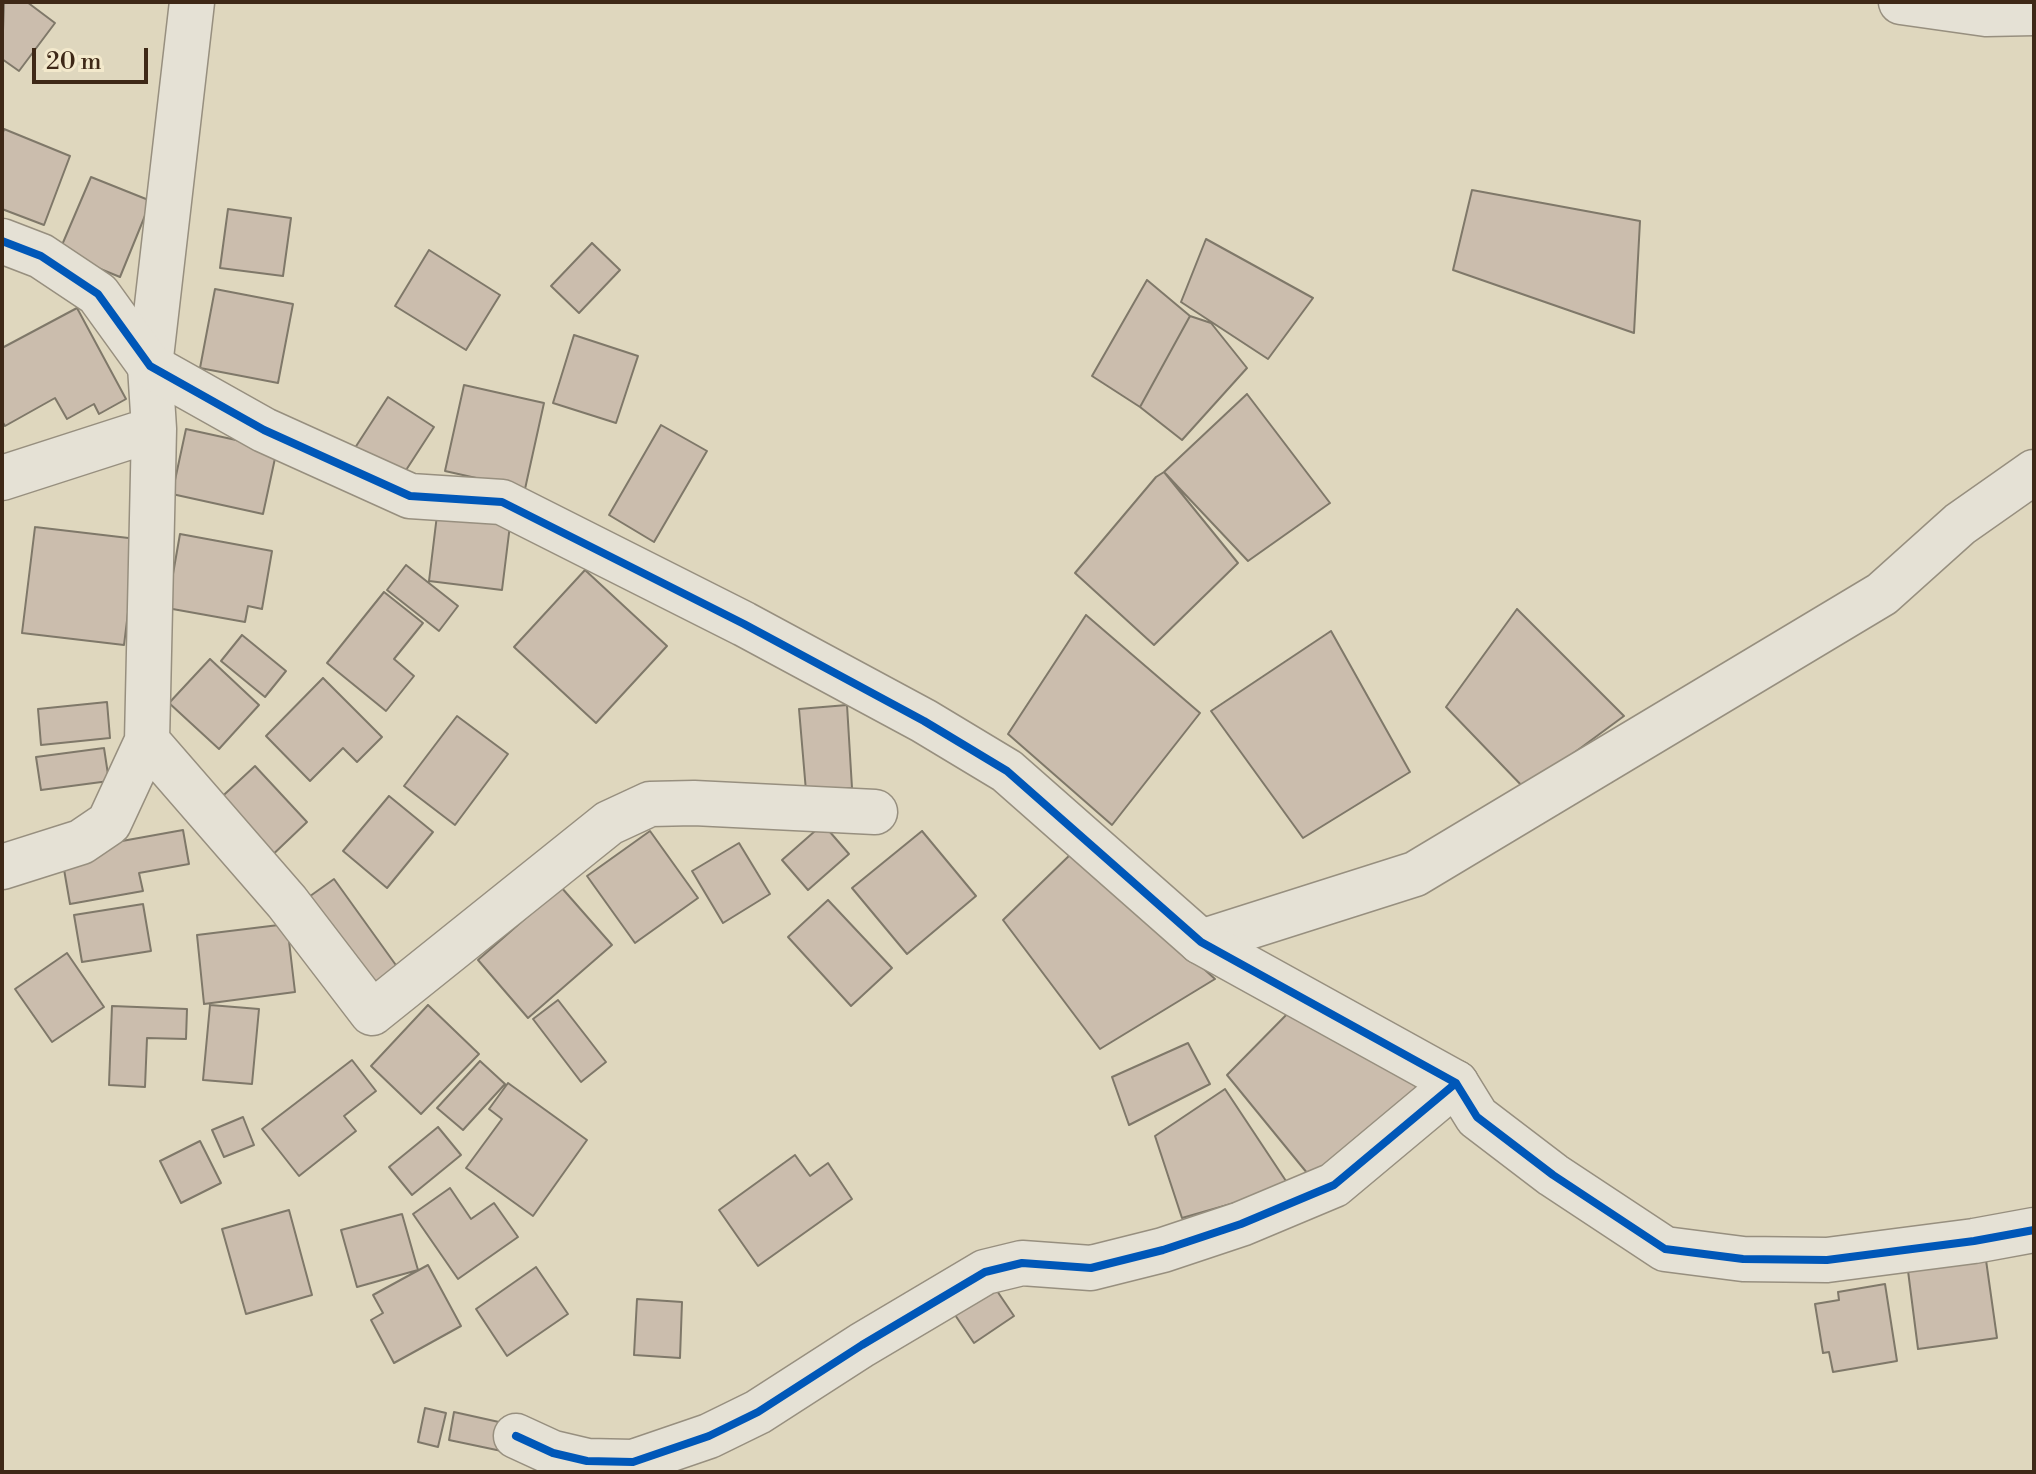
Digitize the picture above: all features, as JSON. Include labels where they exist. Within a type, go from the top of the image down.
[{"type":"street","points":[[2,867],[81,842],[109,823],[147,741],[154,429],[150,366],[192,2]]},
{"type":"street","points":[[1901,2],[1986,14],[2034,13]]},
{"type":"street","points":[[2,241],[41,256],[98,294],[150,366],[264,430],[410,496],[502,502],[731,617],[910,713],[1007,771],[1201,942],[1456,1083],[1477,1117],[1553,1175],[1665,1249],[1743,1259],[1827,1260],[2034,1230]]},
{"type":"street","points":[[2,478],[154,429]]},
{"type":"street","points":[[1201,942],[1415,874],[1882,594],[1960,524],[2034,472]]},
{"type":"street","points":[[147,741],[287,902],[372,1013],[609,823],[650,804],[694,803],[875,812]]},
{"type":"street","points":[[516,1436],[553,1453],[587,1461],[633,1462],[709,1436],[758,1412],[862,1345],[985,1272],[1022,1263],[1091,1268],[1163,1250],[1241,1224],[1334,1185],[1456,1083]]},
{"type":"building","points":[[4,2],[27,2],[55,23],[19,71],[2,59]]},
{"type":"building","points":[[4,129],[70,156],[44,225],[2,209]]},
{"type":"building","points":[[91,177],[151,201],[120,277],[59,252]]},
{"type":"building","points":[[1472,190],[1640,221],[1634,333],[1453,270]]},
{"type":"building","points":[[228,209],[291,218],[283,276],[220,268]]},
{"type":"building","points":[[1206,239],[1313,298],[1268,359],[1181,302]]},
{"type":"building","points":[[592,243],[620,270],[579,313],[551,286]]},
{"type":"building","points":[[429,250],[500,295],[466,350],[395,306]]},
{"type":"building","points":[[1147,280],[1190,316],[1140,407],[1092,376]]},
{"type":"building","points":[[215,289],[293,304],[278,383],[200,368]]},
{"type":"building","points":[[77,308],[126,399],[99,414],[94,404],[67,419],[55,398],[5,426],[2,421],[2,348]]},
{"type":"building","points":[[1190,316],[1211,323],[1247,368],[1182,440],[1140,407]]},
{"type":"building","points":[[574,335],[638,356],[616,423],[553,403]]},
{"type":"building","points":[[464,385],[544,403],[525,489],[445,471]]},
{"type":"building","points":[[1247,394],[1330,503],[1248,561],[1164,472]]},
{"type":"building","points":[[388,397],[434,427],[397,484],[351,454]]},
{"type":"building","points":[[661,425],[707,451],[654,542],[609,515]]},
{"type":"building","points":[[186,429],[277,449],[263,514],[172,494]]},
{"type":"building","points":[[1164,472],[1238,563],[1154,645],[1075,573],[1156,477]]},
{"type":"building","points":[[437,515],[510,525],[502,590],[429,581]]},
{"type":"building","points":[[35,527],[137,539],[124,645],[22,633]]},
{"type":"building","points":[[180,534],[272,551],[262,609],[248,606],[245,622],[167,608]]},
{"type":"building","points":[[406,565],[458,606],[439,631],[387,590]]},
{"type":"building","points":[[585,570],[667,646],[596,723],[514,647]]},
{"type":"building","points":[[384,592],[423,623],[394,659],[414,676],[386,711],[327,663]]},
{"type":"building","points":[[1517,609],[1624,716],[1525,789],[1446,707]]},
{"type":"building","points":[[1086,615],[1200,713],[1112,825],[1008,734]]},
{"type":"building","points":[[1331,631],[1410,772],[1303,838],[1211,711]]},
{"type":"building","points":[[242,635],[286,671],[265,697],[221,661]]},
{"type":"building","points":[[210,659],[259,705],[219,749],[169,703]]},
{"type":"building","points":[[323,678],[382,737],[357,762],[343,748],[310,781],[266,736]]},
{"type":"building","points":[[107,702],[110,738],[41,745],[38,709]]},
{"type":"building","points":[[847,705],[852,788],[806,791],[799,709]]},
{"type":"building","points":[[457,716],[508,754],[455,825],[404,786]]},
{"type":"building","points":[[104,748],[109,781],[41,790],[36,757]]},
{"type":"building","points":[[255,766],[307,822],[265,862],[213,805]]},
{"type":"building","points":[[389,796],[433,832],[387,888],[343,851]]},
{"type":"building","points":[[823,824],[849,854],[808,890],[782,860]]},
{"type":"building","points":[[183,830],[189,864],[139,873],[143,891],[70,904],[61,852]]},
{"type":"building","points":[[650,831],[698,898],[635,943],[587,876]]},
{"type":"building","points":[[922,831],[976,896],[907,954],[852,888]]},
{"type":"building","points":[[739,843],[770,894],[723,923],[692,871]]},
{"type":"building","points":[[1074,851],[1215,979],[1100,1049],[1003,920]]},
{"type":"building","points":[[334,879],[398,968],[369,989],[306,899]]},
{"type":"building","points":[[561,887],[612,945],[528,1018],[478,960]]},
{"type":"building","points":[[828,900],[892,968],[851,1006],[788,937]]},
{"type":"building","points":[[143,904],[151,951],[82,962],[74,915]]},
{"type":"building","points":[[287,924],[295,992],[204,1004],[197,935]]},
{"type":"building","points":[[67,953],[104,1007],[52,1042],[15,989]]},
{"type":"building","points":[[558,1000],[606,1062],[581,1082],[533,1019]]},
{"type":"building","points":[[210,1005],[259,1009],[252,1084],[203,1080]]},
{"type":"building","points":[[428,1005],[479,1054],[421,1114],[371,1066]]},
{"type":"building","points":[[112,1006],[187,1009],[186,1039],[147,1038],[145,1087],[109,1085]]},
{"type":"building","points":[[1295,1006],[1427,1081],[1312,1179],[1227,1075]]},
{"type":"building","points":[[1188,1043],[1210,1084],[1129,1125],[1112,1077]]},
{"type":"building","points":[[352,1060],[376,1091],[344,1116],[356,1131],[299,1176],[262,1129]]},
{"type":"building","points":[[480,1061],[505,1084],[463,1130],[437,1108]]},
{"type":"building","points":[[508,1083],[587,1140],[533,1216],[466,1168],[502,1119],[489,1109]]},
{"type":"building","points":[[1225,1089],[1290,1187],[1182,1218],[1155,1136]]},
{"type":"building","points":[[243,1117],[254,1145],[224,1157],[212,1130]]},
{"type":"building","points":[[438,1127],[461,1155],[412,1195],[389,1167]]},
{"type":"building","points":[[200,1141],[221,1183],[181,1203],[160,1161]]},
{"type":"building","points":[[795,1155],[810,1176],[828,1163],[852,1199],[758,1266],[719,1210]]},
{"type":"building","points":[[450,1188],[471,1219],[494,1203],[518,1237],[458,1279],[413,1214]]},
{"type":"building","points":[[289,1210],[312,1295],[246,1314],[222,1229]]},
{"type":"building","points":[[402,1214],[418,1270],[357,1287],[341,1230]]},
{"type":"building","points":[[1985,1253],[1997,1338],[1918,1349],[1907,1263]]},
{"type":"building","points":[[428,1265],[461,1326],[394,1363],[371,1320],[383,1313],[373,1295]]},
{"type":"building","points":[[536,1267],[568,1314],[507,1356],[476,1309]]},
{"type":"building","points":[[1885,1284],[1897,1361],[1833,1372],[1829,1352],[1823,1353],[1815,1304],[1839,1300],[1838,1292]]},
{"type":"building","points":[[993,1285],[1014,1316],[974,1343],[953,1312]]},
{"type":"building","points":[[637,1299],[682,1302],[680,1358],[634,1355]]},
{"type":"building","points":[[425,1408],[446,1413],[438,1447],[418,1442]]},
{"type":"building","points":[[454,1412],[517,1426],[511,1453],[449,1440]]},
{"type":"cycle path","points":[[2,241],[41,256],[98,294],[150,366],[264,430],[410,496],[502,502],[744,624],[924,721],[1007,771],[1201,942],[1456,1083],[1477,1117],[1553,1175],[1665,1249],[1743,1259],[1827,1260],[2034,1230]]},
{"type":"cycle path","points":[[516,1436],[553,1453],[587,1461],[633,1462],[709,1436],[758,1412],[862,1345],[985,1272],[1022,1263],[1091,1268],[1163,1250],[1241,1224],[1334,1185],[1456,1083]]}]
